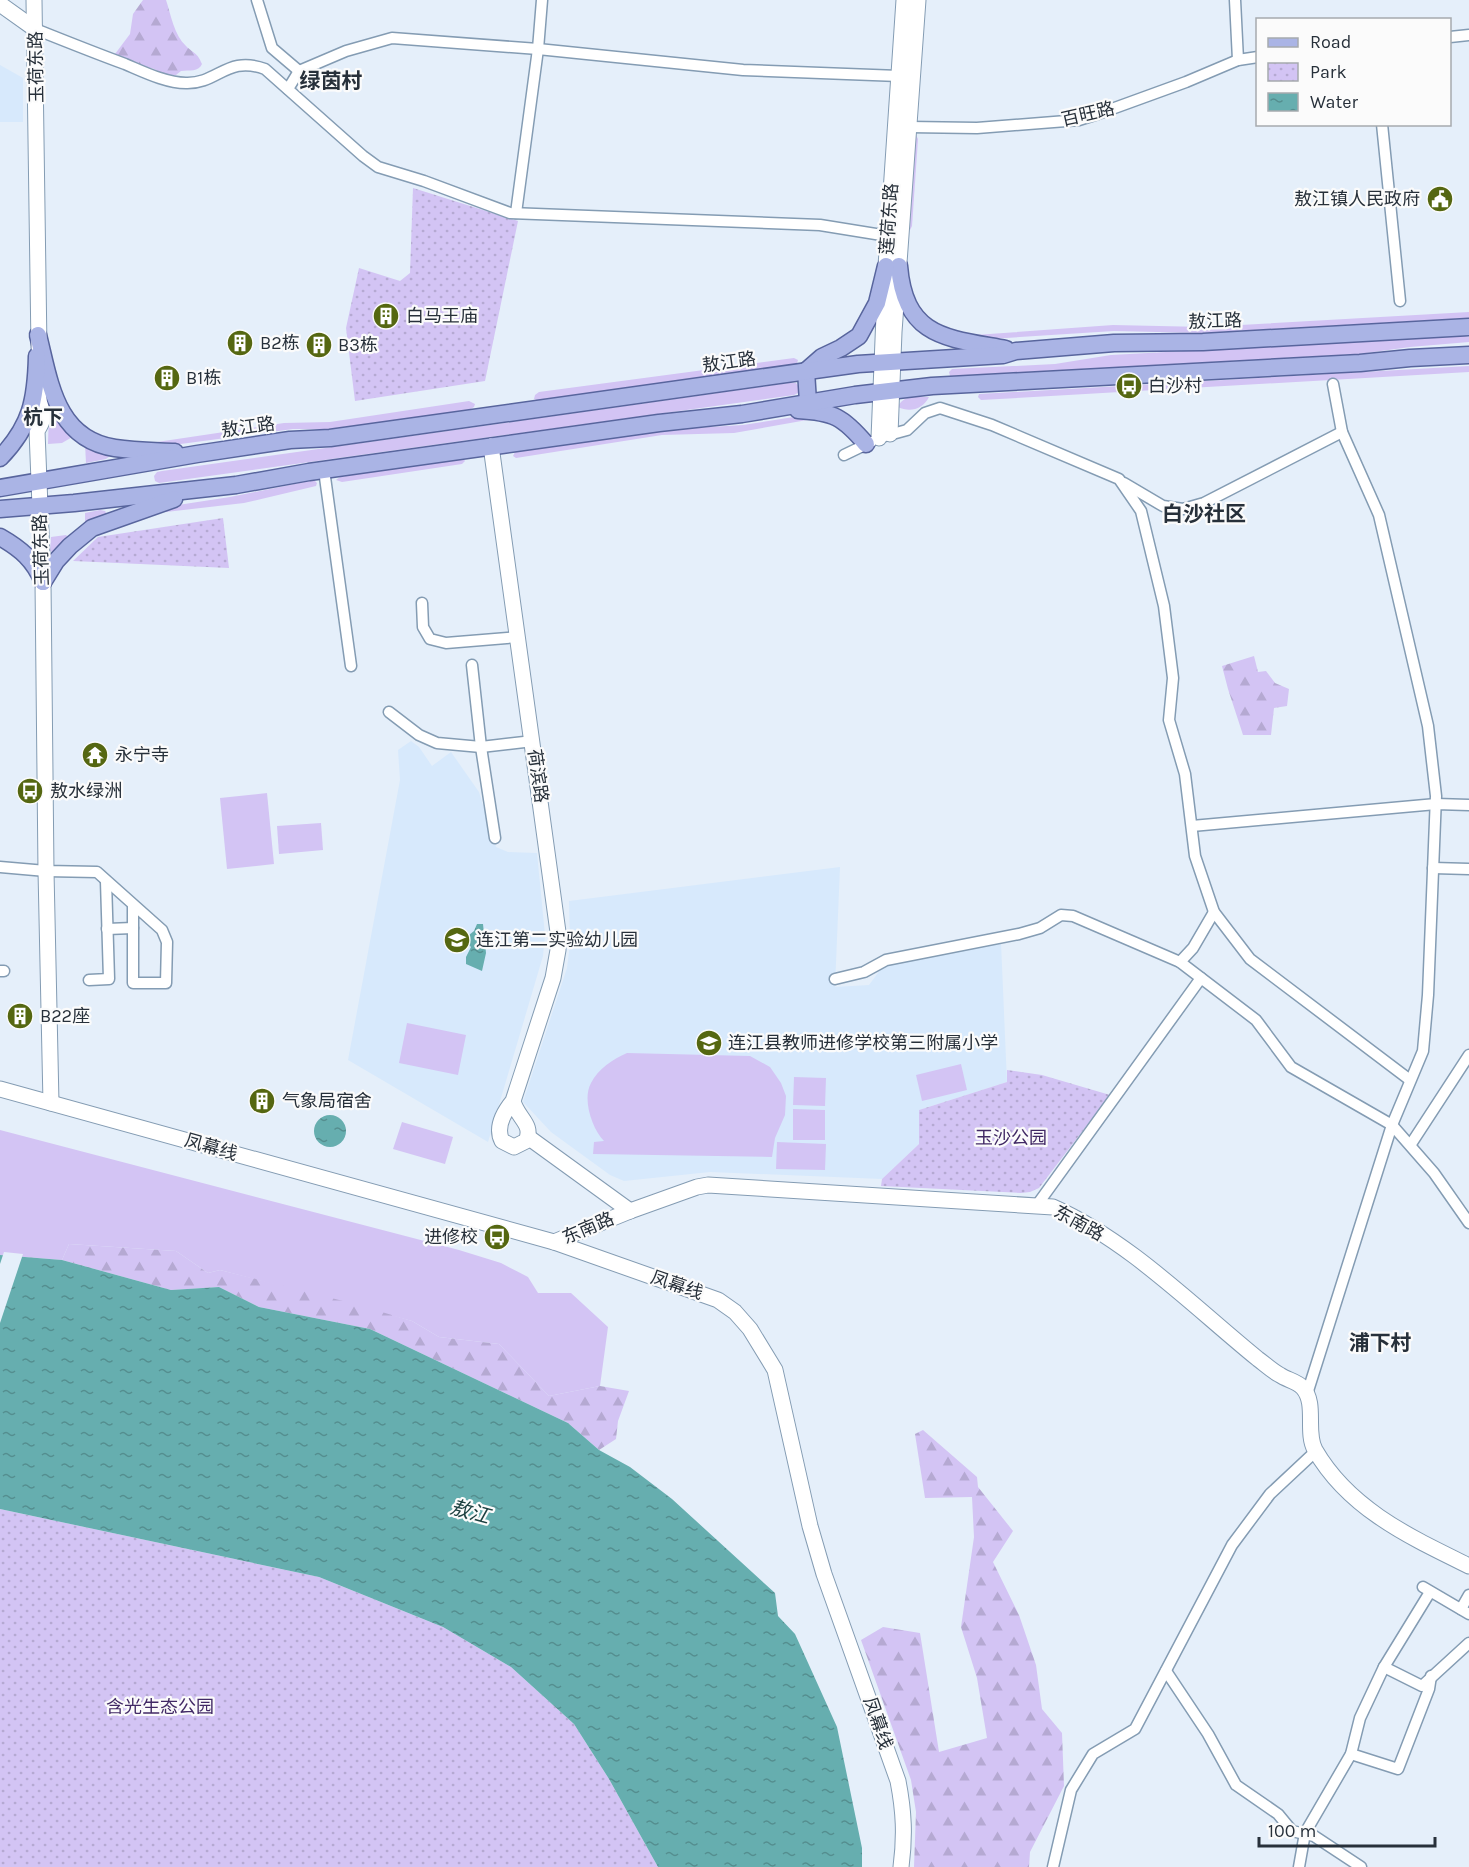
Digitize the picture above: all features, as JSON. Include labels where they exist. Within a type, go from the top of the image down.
[{"type":"main road","name":"玉荷东路","points":[[34,0],[38,335]]},
{"type":"main road","name":"莲荷东路","points":[[893,266],[888,236],[904,0]]},
{"type":"main road","name":"莲荷东路","points":[[878,439],[886,392],[893,266],[909,128],[918,0]]},
{"type":"main road","points":[[0,4],[35,29]]},
{"type":"main road","points":[[893,266],[906,302],[925,326],[952,339],[1016,351]]},
{"type":"main road","points":[[808,402],[806,371],[822,357],[859,336],[893,266]]},
{"type":"main road","name":"敖江路","points":[[0,488],[290,440],[330,438],[806,371],[887,363],[1003,356],[1016,351],[1113,343],[1203,342],[1469,327]]},
{"type":"main road","points":[[0,458],[31,427],[38,335]]},
{"type":"main road","points":[[38,335],[50,385],[63,414],[81,436],[114,448],[197,454]]},
{"type":"main road","points":[[0,509],[200,490],[491,446],[932,386],[1469,355]]},
{"type":"main road","points":[[776,409],[812,411],[830,415],[878,439]]},
{"type":"main road","name":"玉荷东路","points":[[31,427],[38,481],[43,582],[51,1103]]},
{"type":"main road","name":"荷滨路","points":[[491,446],[533,741],[558,942],[552,978],[513,1101],[505,1111],[500,1127],[500,1137],[505,1144],[514,1147],[523,1144],[528,1137]]},
{"type":"main road","points":[[151,464],[140,468],[135,476],[136,486],[142,492],[151,495]]},
{"type":"main road","points":[[0,537],[20,548],[32,561],[43,582],[63,554],[80,536],[92,528],[200,490]]},
{"type":"main road","name":"凤幕线","points":[[0,1089],[554,1242],[718,1300],[735,1312],[750,1329],[775,1370],[810,1526],[824,1574],[898,1781],[904,1811],[901,1867]]},
{"type":"main road","points":[[513,1101],[517,1114],[528,1127],[528,1137],[630,1211]]},
{"type":"main road","name":"东南路","points":[[554,1242],[697,1187],[715,1185],[1053,1207],[1083,1222],[1154,1271],[1215,1325],[1274,1372],[1301,1386],[1307,1394]]},
{"type":"main road","points":[[1307,1394],[1312,1439],[1316,1451],[1350,1495],[1401,1532],[1469,1566]]},
{"type":"street","points":[[257,0],[272,48],[299,71]]},
{"type":"street","points":[[516,213],[538,49],[542,0]]},
{"type":"street","points":[[1235,0],[1238,60]]},
{"type":"street","points":[[35,29],[162,78],[187,83],[202,80],[229,67],[242,65],[265,69],[378,167],[424,181],[510,213],[820,225],[888,236]]},
{"type":"street","points":[[1451,37],[1469,35]]},
{"type":"street","points":[[288,89],[299,71],[346,51],[392,38],[538,49],[743,70],[899,76]]},
{"type":"street","name":"百旺路","points":[[909,128],[977,128],[1079,120],[1186,82],[1238,60],[1256,57]]},
{"type":"street","points":[[1382,126],[1400,301]]},
{"type":"street","points":[[1307,1394],[1392,1125],[1423,1051],[1428,995],[1436,804],[1428,726],[1379,515],[1342,432],[1333,384]]},
{"type":"street","points":[[844,455],[878,439],[907,430],[925,413],[940,408],[992,424],[1119,479],[1163,506],[1183,509],[1204,503],[1342,432]]},
{"type":"street","points":[[324,470],[351,666]]},
{"type":"street","points":[[1119,479],[1141,511],[1164,606],[1173,678],[1169,720],[1185,774],[1195,855],[1214,912],[1250,959],[1410,1080]]},
{"type":"street","points":[[422,603],[423,627],[430,639],[446,643],[518,637]]},
{"type":"street","points":[[472,665],[481,747],[495,838]]},
{"type":"street","points":[[389,712],[419,735],[437,743],[481,747],[533,741]]},
{"type":"street","points":[[1191,826],[1436,804],[1469,805]]},
{"type":"street","points":[[0,867],[97,872],[162,930],[167,942],[166,983],[133,982],[133,906]]},
{"type":"street","points":[[1434,868],[1469,869]]},
{"type":"street","points":[[89,980],[109,979],[106,881]]},
{"type":"street","points":[[1180,962],[1193,948],[1214,912]]},
{"type":"street","points":[[835,979],[864,972],[886,960],[1026,932],[1040,928],[1057,917],[1073,915],[1180,962],[1256,1020],[1291,1067],[1392,1125],[1411,1144],[1469,1224]]},
{"type":"street","points":[[107,929],[133,928]]},
{"type":"street","points":[[1036,1205],[1201,978]]},
{"type":"street","points":[[1411,1144],[1465,1067],[1469,1055]]},
{"type":"street","points":[[1053,1867],[1071,1790],[1093,1754],[1135,1729],[1232,1545],[1270,1494],[1316,1451]]},
{"type":"street","points":[[1299,1867],[1305,1833],[1351,1754],[1360,1718],[1384,1667],[1426,1589],[1465,1611],[1469,1595]]},
{"type":"street","points":[[1384,1667],[1422,1686],[1469,1643]]},
{"type":"street","points":[[1166,1671],[1208,1734],[1236,1785],[1278,1814],[1292,1831],[1314,1836],[1361,1867]]},
{"type":"street","points":[[1351,1754],[1398,1769],[1429,1689],[1431,1676]]},
{"type":"shaded area","points":[[0,65],[23,78],[23,122],[0,122]]},
{"type":"shaded area","name":"连江第二实验幼儿园","points":[[411,741],[419,747],[432,766],[451,752],[479,792],[496,847],[508,852],[537,853],[545,935],[543,956],[488,1142],[348,1060],[400,780],[398,750]]},
{"type":"shaded area","name":"连江县教师进修学校第三附属小学","points":[[840,867],[835,987],[869,985],[883,966],[1001,943],[1007,1082],[919,1110],[919,1144],[882,1179],[710,1172],[624,1181],[610,1175],[551,1132],[523,1102],[567,968],[570,944],[569,901]]},
{"type":"green space","points":[[143,0],[166,0],[179,36],[197,55],[202,64],[201,67],[181,71],[169,77],[153,69],[126,63],[118,58],[115,54],[130,34],[133,14]]},
{"type":"green space","points":[[916,135],[918,139],[912,226],[910,230],[907,230],[913,138]]},
{"type":"green space","points":[[413,188],[518,221],[485,381],[355,401],[346,328],[359,268],[400,281],[410,273]]},
{"type":"green space","points":[[1469,312],[1469,318],[1201,333],[1114,331],[975,340],[975,335],[1113,325],[1205,327]]},
{"type":"green space","points":[[1469,337],[1469,342],[1359,354],[950,376],[949,372],[952,369],[1055,364],[1111,355]]},
{"type":"green space","points":[[794,358],[798,360],[796,366],[534,399],[539,392]]},
{"type":"green space","points":[[1469,366],[1469,372],[981,400],[978,397],[979,394]]},
{"type":"green space","points":[[796,383],[799,387],[798,393],[159,483],[155,481],[154,476],[157,472],[162,471]]},
{"type":"green space","points":[[929,397],[916,409],[907,410],[898,407],[907,398]]},
{"type":"green space","points":[[469,401],[475,404],[469,410],[328,429],[293,429],[158,447],[155,445],[157,442],[284,423],[330,422]]},
{"type":"green space","points":[[53,409],[74,436],[62,443],[48,444],[49,410]]},
{"type":"green space","points":[[806,415],[810,418],[807,420],[734,433],[662,435],[516,458],[513,456],[515,452],[660,430],[743,425]]},
{"type":"green space","points":[[85,444],[110,451],[110,456],[86,463]]},
{"type":"green space","points":[[459,458],[465,461],[462,464],[342,482],[336,480],[340,477]]},
{"type":"green space","points":[[314,480],[317,483],[316,486],[244,503],[164,511],[165,507]]},
{"type":"green space","points":[[100,510],[107,514],[105,518],[85,526],[85,513]]},
{"type":"green space","points":[[223,518],[229,568],[73,561],[98,537]]},
{"type":"green space","points":[[66,535],[70,539],[54,553],[50,551],[51,537]]},
{"type":"green space","points":[[1254,656],[1258,672],[1266,671],[1275,683],[1289,689],[1287,706],[1274,708],[1271,735],[1243,735],[1222,666]]},
{"type":"green space","points":[[267,793],[274,864],[227,869],[220,798]]},
{"type":"green space","points":[[321,823],[323,850],[279,854],[277,826]]},
{"type":"green space","points":[[407,1023],[466,1035],[458,1075],[399,1063]]},
{"type":"green space","points":[[627,1053],[750,1056],[770,1067],[781,1083],[786,1096],[785,1115],[775,1138],[772,1157],[593,1154],[594,1142],[604,1141],[592,1122],[588,1105],[588,1090],[602,1069],[611,1061]]},
{"type":"green space","points":[[961,1064],[967,1090],[922,1101],[916,1075]]},
{"type":"green space","name":"玉沙公园","points":[[1007,1070],[1042,1075],[1110,1095],[1039,1188],[1021,1193],[881,1186],[882,1179],[919,1144],[919,1110],[1007,1082]]},
{"type":"green space","points":[[794,1077],[826,1078],[825,1106],[793,1105]]},
{"type":"green space","points":[[793,1109],[825,1110],[825,1140],[793,1140]]},
{"type":"green space","points":[[402,1122],[453,1137],[445,1164],[393,1149]]},
{"type":"green space","points":[[0,1130],[501,1263],[528,1277],[538,1293],[571,1293],[608,1327],[600,1386],[549,1396],[499,1344],[439,1337],[412,1321],[220,1270],[208,1273],[176,1251],[69,1244],[62,1260],[0,1255]]},
{"type":"green space","points":[[777,1142],[826,1144],[825,1170],[776,1169]]},
{"type":"green space","points":[[69,1244],[176,1251],[208,1273],[220,1270],[355,1304],[412,1321],[439,1337],[499,1344],[549,1396],[600,1386],[629,1391],[618,1421],[616,1439],[599,1450],[568,1423],[370,1329],[259,1307],[219,1287],[171,1290],[62,1260]]},
{"type":"green space","points":[[923,1430],[977,1477],[978,1487],[1013,1531],[993,1562],[1019,1615],[1036,1665],[1042,1709],[1062,1733],[1064,1786],[1030,1852],[1029,1867],[914,1867],[916,1812],[911,1780],[861,1640],[883,1627],[920,1633],[939,1752],[987,1738],[977,1678],[961,1627],[974,1537],[972,1497],[925,1498],[915,1434]]},
{"type":"green space","name":"含光生态公园","points":[[0,1509],[319,1577],[443,1627],[511,1667],[574,1724],[609,1779],[658,1867],[0,1867]]},
{"type":"water","points":[[477,924],[483,924],[486,953],[482,971],[466,964],[466,957],[471,947],[469,935]]},
{"type":"water","points":[[330,1115],[342,1119],[346,1131],[342,1143],[330,1147],[318,1143],[314,1131],[318,1119]]},
{"type":"water","name":"敖江","points":[[0,1255],[62,1260],[171,1290],[219,1287],[259,1307],[370,1329],[568,1423],[599,1450],[630,1467],[672,1499],[775,1593],[778,1616],[795,1634],[837,1727],[862,1848],[862,1867],[658,1867],[609,1779],[574,1724],[511,1667],[443,1627],[319,1577],[0,1509]]},
{"type":"pier","points":[[4,1252],[23,1254],[0,1323],[0,1264]]},
{"type":"place","name":"敖江镇人民政府","points":[[1440,199]]},
{"type":"place","name":"白马王庙","points":[[386,316]]},
{"type":"place","name":"B2栋","points":[[240,343]]},
{"type":"place","name":"B3栋","points":[[319,345]]},
{"type":"place","name":"B1栋","points":[[167,378]]},
{"type":"place","name":"白沙村","points":[[1129,386]]},
{"type":"place","name":"永宁寺","points":[[95,755]]},
{"type":"place","name":"敖水绿洲","points":[[30,791]]},
{"type":"place","name":"连江第二实验幼儿园","points":[[457,940]]},
{"type":"place","name":"B22座","points":[[20,1016]]},
{"type":"place","name":"连江县教师进修学校第三附属小学","points":[[709,1043]]},
{"type":"place","name":"气象局宿舍","points":[[262,1101]]},
{"type":"place","name":"进修校","points":[[497,1237]]},
{"type":"district","name":"绿茵村","points":[[331,81]]},
{"type":"district","name":"杭下","points":[[43,417]]},
{"type":"district","name":"白沙社区","points":[[1204,514]]},
{"type":"district","name":"浦下村","points":[[1380,1343]]}]
